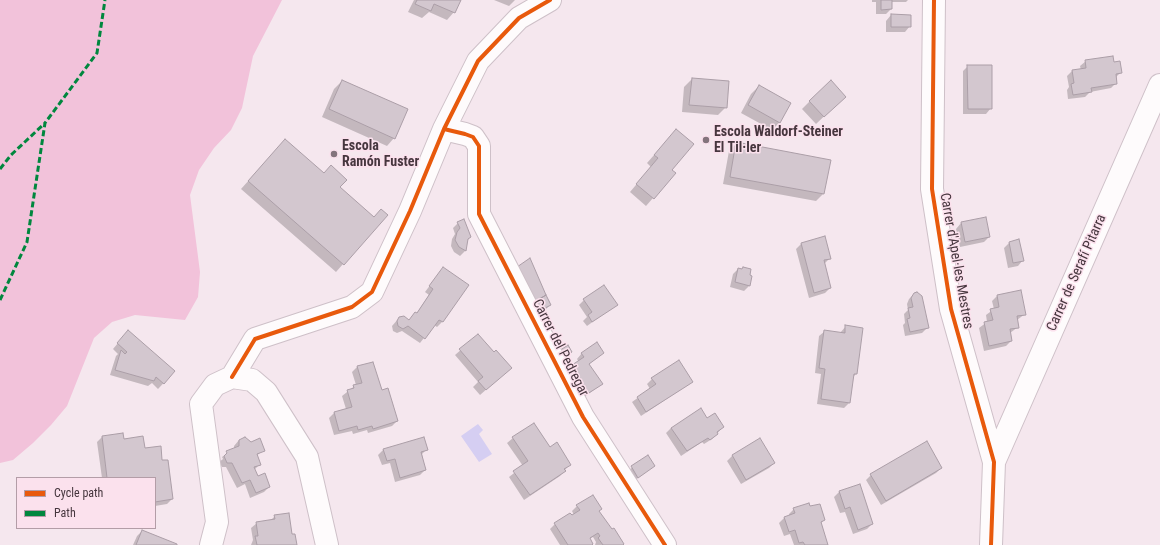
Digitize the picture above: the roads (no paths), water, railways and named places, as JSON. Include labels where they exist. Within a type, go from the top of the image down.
[{"type":"street","points":[[211,545],[217,522],[201,404],[215,385],[232,377],[255,339],[352,308],[372,292],[410,211],[444,129],[478,61],[519,18],[550,0]]},
{"type":"street","name":"Carrer d'Apel·les Mestres","points":[[934,0],[932,189],[951,309],[994,462],[991,545]]},
{"type":"street","name":"Carrer de Serafí Pitarra","points":[[994,462],[1160,85]]},
{"type":"street","name":"Carrer del Pedregar","points":[[444,129],[465,134],[472,138],[479,146],[479,214],[583,417],[665,545]]},
{"type":"street","points":[[232,377],[252,380],[266,392],[307,457],[327,545]]},
{"type":"place","name":"Escola Waldorf-Steiner El Til·ler","points":[[706,140]]},
{"type":"place","name":"Escola Ramón Fuster","points":[[334,154]]}]
